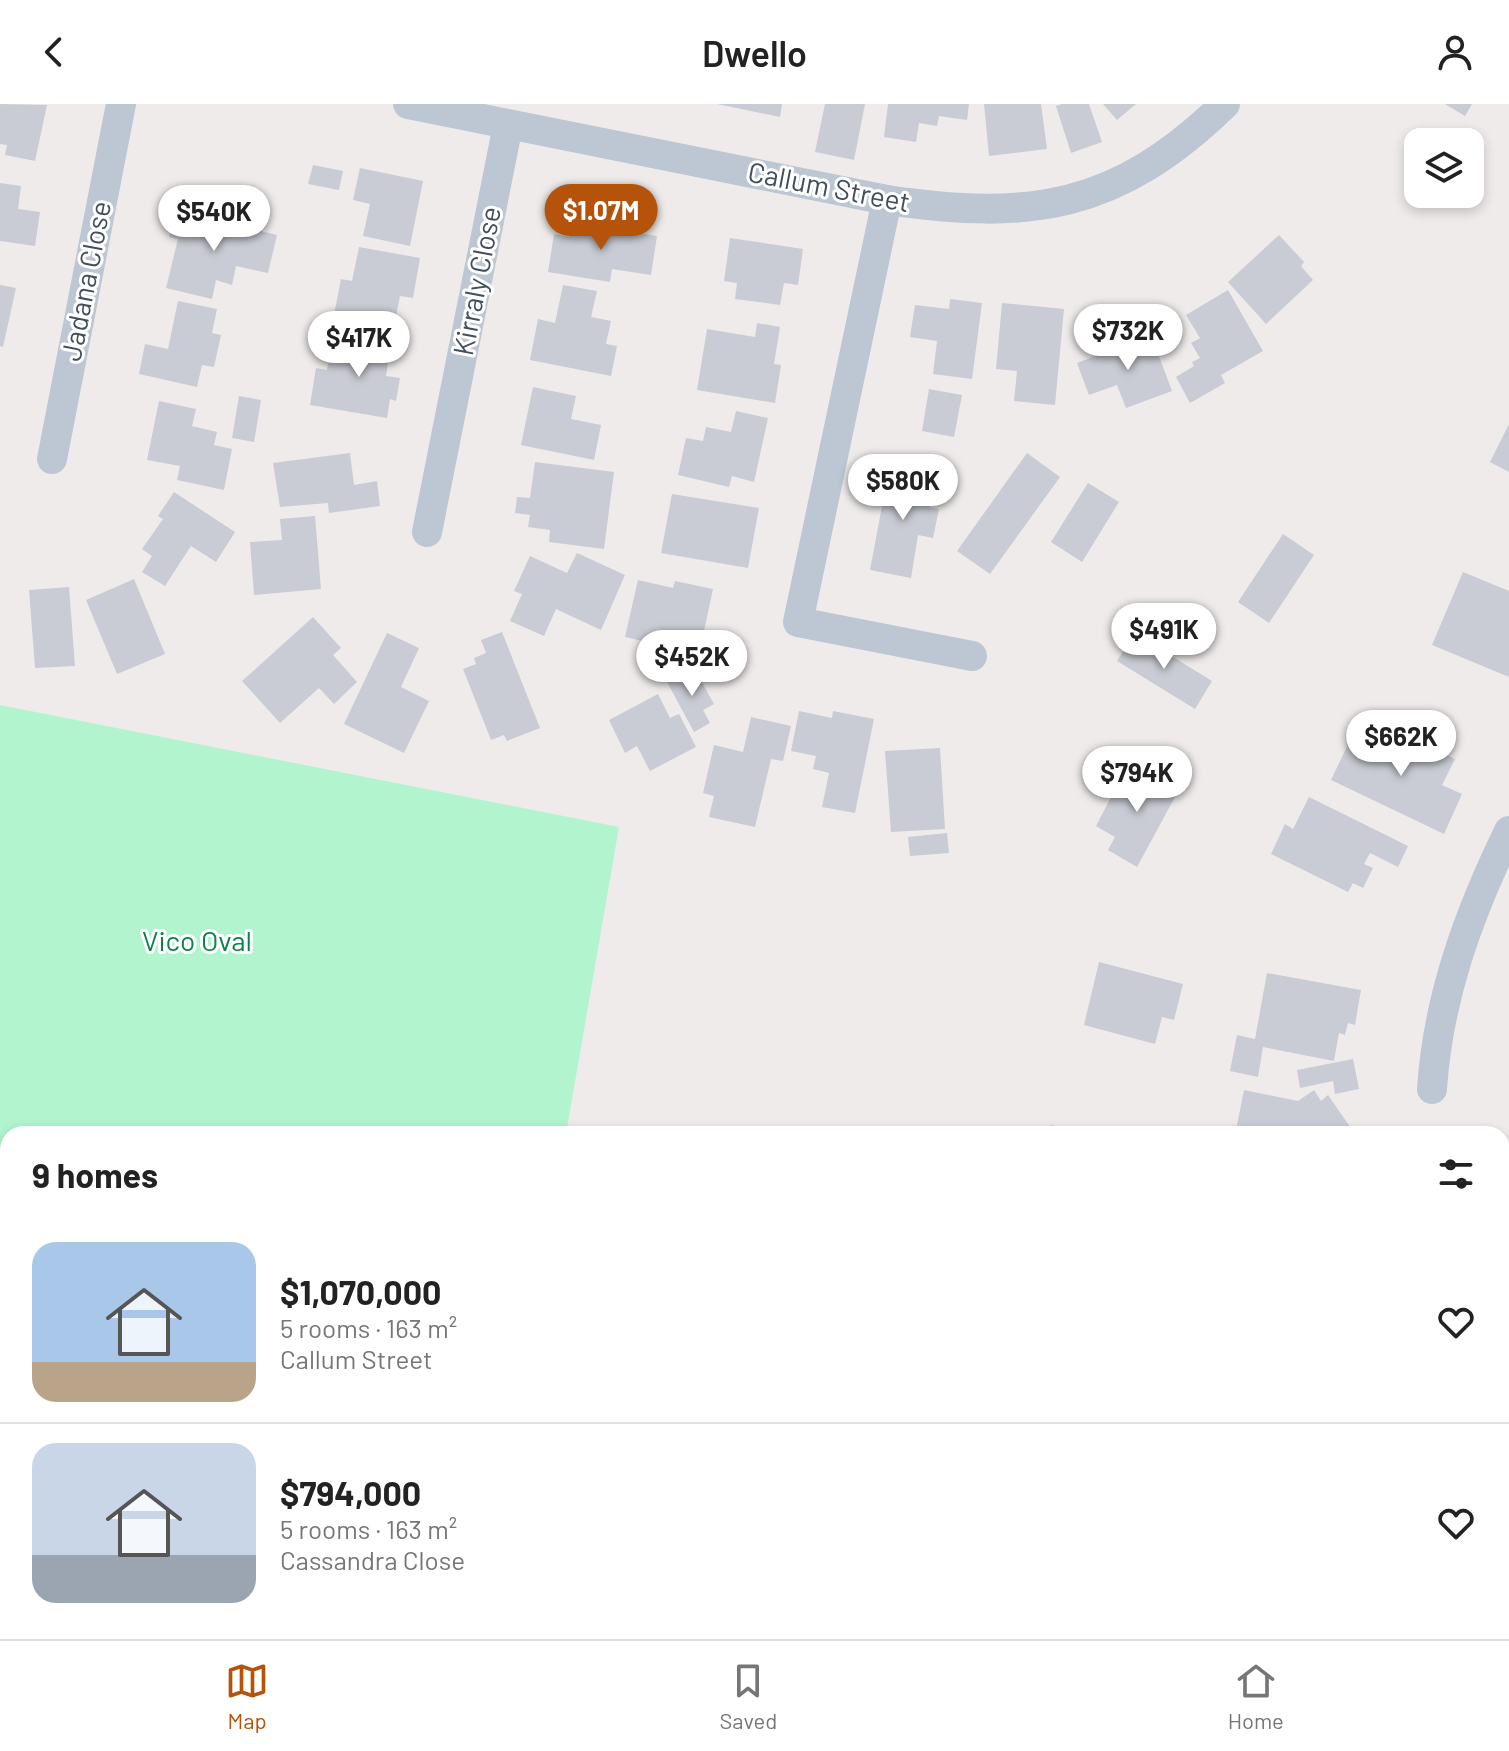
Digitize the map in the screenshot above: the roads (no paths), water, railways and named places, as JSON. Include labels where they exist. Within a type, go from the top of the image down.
[{"type":"street","name":"Jadana Close","points":[[52,459],[121,104]]},
{"type":"street","name":"Callum Street","points":[[408,104],[887,200],[947,209],[1002,211],[1062,201],[1101,190],[1147,167],[1192,136],[1225,104]]},
{"type":"street","name":"Kirraly Close","points":[[427,532],[508,125]]},
{"type":"street","points":[[887,200],[798,622],[972,656]]},
{"type":"street","points":[[1432,1089],[1435,1045],[1450,979],[1477,896],[1509,831]]},
{"type":"park label","name":"Vico Oval","points":[[197,941]]}]
